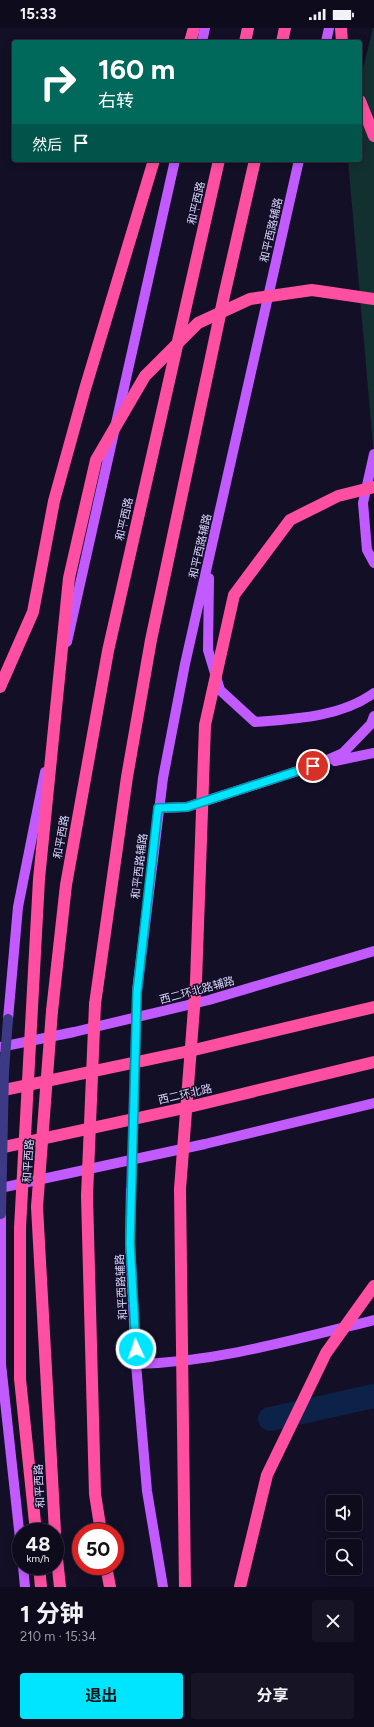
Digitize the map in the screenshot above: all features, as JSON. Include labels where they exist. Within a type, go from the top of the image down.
[{"type":"highway","points":[[191,40],[194,28]]},
{"type":"highway","points":[[245,40],[248,28]]},
{"type":"highway","points":[[282,40],[285,28]]},
{"type":"highway","points":[[341,28],[342,40]]},
{"type":"highway","points":[[362,106],[374,136]]},
{"type":"highway","points":[[0,687],[33,612],[54,501],[85,389],[153,162]]},
{"type":"highway","name":"和平西路","points":[[55,1523],[37,1207],[52,1011],[66,885],[108,651],[218,162]]},
{"type":"highway","points":[[100,1523],[95,1494],[86,1196],[95,1004],[127,777],[151,640],[224,296],[255,162]]},
{"type":"highway","points":[[35,1523],[20,1379],[20,1228],[39,879],[69,578],[96,460],[145,376],[198,323],[250,299],[312,290],[374,300]]},
{"type":"highway","points":[[185,1587],[180,1189],[196,982],[205,725],[234,595],[290,520],[338,496],[374,487]]},
{"type":"highway","points":[[0,1091],[194,1050],[374,1007]]},
{"type":"highway","name":"西二环北路","points":[[0,1148],[189,1107],[374,1062]]},
{"type":"highway","points":[[240,1587],[267,1476],[326,1353],[374,1286]]},
{"type":"highway","points":[[40,1575],[41,1587]]},
{"type":"highway","points":[[59,1575],[60,1587]]},
{"type":"highway","points":[[108,1575],[110,1587]]},
{"type":"main road","points":[[202,40],[205,28]]},
{"type":"main road","points":[[326,40],[329,28]]},
{"type":"main road","points":[[8,1019],[18,907],[44,778],[63,662],[175,162]]},
{"type":"main road","name":"和平西路辅路","points":[[137,992],[158,808],[185,664],[299,162]]},
{"type":"main road","points":[[374,454],[363,503],[367,550],[374,563]]},
{"type":"main road","points":[[210,556],[208,650],[220,690],[255,722],[304,718],[360,703],[374,693]]},
{"type":"main road","points":[[158,808],[187,807],[313,766],[343,753],[370,724],[374,716]]},
{"type":"main road","points":[[313,766],[374,753]]},
{"type":"main road","name":"西二环北路辅路","points":[[0,1047],[74,1032],[209,1000],[374,951]]},
{"type":"main road","points":[[0,1188],[205,1144],[374,1103]]},
{"type":"main road","name":"和平西路辅路","points":[[131,1186],[130,1243],[136,1364],[147,1491],[163,1587]]},
{"type":"main road","points":[[1,1214],[1,1364],[18,1523]]},
{"type":"main road","points":[[136,1364],[164,1363],[240,1353],[374,1320]]},
{"type":"main road","points":[[24,1575],[25,1587]]},
{"type":"street","name":"和平西路辅路","points":[[131,1186],[137,992]]},
{"type":"street","points":[[1,1214],[4,1071],[8,1019]]},
{"type":"green space","points":[[374,28],[374,456],[348,162],[362,162],[362,73]]},
{"type":"waterway","points":[[270,1419],[374,1396]]},
{"type":"route","points":[[136,1349],[130,1243],[137,992],[158,808],[187,807],[313,766]]}]
